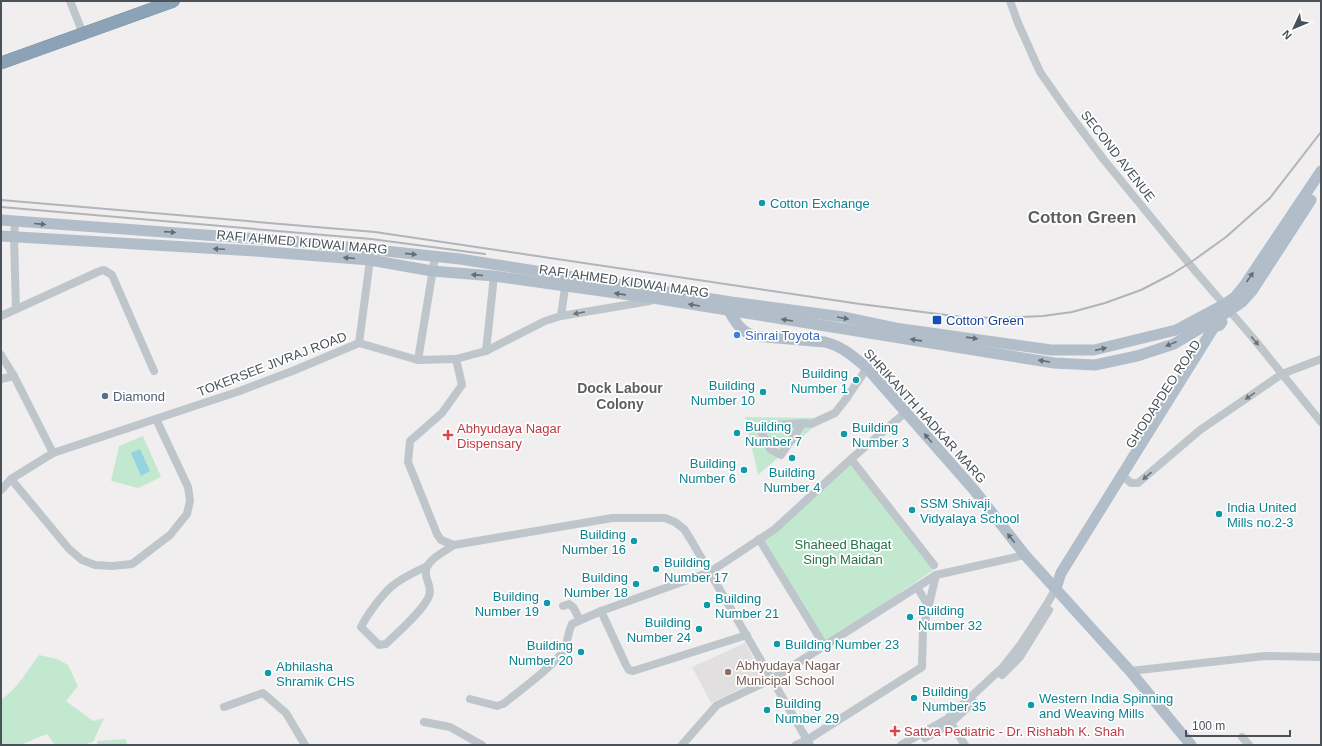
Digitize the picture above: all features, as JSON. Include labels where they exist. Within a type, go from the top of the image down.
[{"type":"highway","points":[[1,57],[157,1]]},
{"type":"highway","points":[[1,64],[174,1]]},
{"type":"main road","points":[[1226,308],[1244,286],[1321,171]]},
{"type":"main road","points":[[1226,308],[1242,302],[1252,291],[1321,185]]},
{"type":"main road","name":"RAFI AHMED KIDWAI MARG","points":[[1,220],[302,242],[460,259],[659,299],[1054,363],[1095,365],[1137,356],[1174,344],[1226,308]]},
{"type":"main road","name":"RAFI AHMED KIDWAI MARG","points":[[1,236],[301,254],[370,260],[432,271],[566,281],[722,300],[843,318],[895,328],[1050,350],[1094,350],[1176,330],[1226,308]]},
{"type":"main road","points":[[255,251],[256,239]]},
{"type":"main road","points":[[301,254],[302,242]]},
{"type":"main road","name":"SHRIKANTH HADKAR MARG","points":[[722,300],[740,328],[747,334],[754,336],[832,343],[850,353],[867,368],[975,491],[1024,555],[1058,590],[1130,671],[1188,744]]},
{"type":"main road","name":"GHODAPDEO ROAD","points":[[1058,590],[1061,574],[1124,477],[1214,327],[1220,324],[1226,308]]},
{"type":"street","points":[[70,1],[83,33]]},
{"type":"street","points":[[1,64],[83,33],[157,1]]},
{"type":"street","points":[[1,57],[83,33],[182,1]]},
{"type":"street","name":"SECOND AVENUE","points":[[1010,1],[1040,72],[1068,112],[1104,160],[1321,422]]},
{"type":"street","points":[[15,221],[16,309]]},
{"type":"street","points":[[418,360],[434,256]]},
{"type":"street","points":[[359,344],[370,260]]},
{"type":"street","points":[[1,316],[104,270],[112,275],[154,371]]},
{"type":"street","points":[[486,351],[494,276]]},
{"type":"street","points":[[561,316],[566,281]]},
{"type":"street","name":"TOKERSEE JIVRAJ ROAD","points":[[1,490],[11,479],[53,453],[237,392],[359,344],[418,360],[456,359],[486,351],[545,321],[561,316],[659,299]]},
{"type":"street","points":[[1,355],[14,376],[53,453]]},
{"type":"street","points":[[454,546],[441,540],[437,534],[408,462],[410,440],[442,413],[462,385],[456,359]]},
{"type":"street","points":[[1124,477],[1135,484],[1142,481],[1200,430],[1282,374],[1321,359]]},
{"type":"street","points":[[803,423],[781,455],[770,449],[762,433],[764,426],[803,423],[811,424],[835,413],[867,368]]},
{"type":"street","points":[[1,379],[14,376]]},
{"type":"street","points":[[470,699],[497,706],[503,704],[556,661],[565,648],[568,632],[572,624],[601,611],[710,572],[775,529],[851,459],[906,412]]},
{"type":"street","points":[[11,479],[69,549],[82,560],[95,565],[112,566],[132,564],[170,535],[187,514],[190,501],[188,487],[156,419]]},
{"type":"street","points":[[851,459],[934,565]]},
{"type":"street","points":[[427,566],[425,575],[430,589],[429,595],[423,605],[386,644],[379,645],[362,627],[366,617],[391,587],[414,572],[427,566],[434,559],[454,546],[612,518],[666,518],[675,522],[684,529],[691,540],[809,743]]},
{"type":"street","points":[[759,539],[824,644]]},
{"type":"street","points":[[682,745],[717,705],[772,679],[824,644],[936,575],[1024,555]]},
{"type":"street","points":[[796,745],[809,743],[922,668],[922,630],[936,575]]},
{"type":"street","points":[[917,587],[929,607]]},
{"type":"street","points":[[911,745],[949,721],[1003,667],[1021,644],[1058,590]]},
{"type":"street","points":[[563,606],[569,604],[573,607],[580,620]]},
{"type":"street","points":[[601,611],[626,665],[629,670],[633,671],[747,635]]},
{"type":"street","points":[[1130,671],[1264,656],[1321,657]]},
{"type":"street","points":[[224,707],[263,693],[286,713],[306,745]]},
{"type":"street","points":[[901,745],[949,721]]},
{"type":"street","points":[[949,721],[965,745]]},
{"type":"street","points":[[424,722],[450,727],[482,745]]},
{"type":"street","points":[[1242,737],[1249,745]]},
{"type":"shaded area","name":"Abhyudaya Nagar Municipal School","points":[[745,643],[764,677],[711,703],[692,667]]},
{"type":"green space","points":[[745,417],[824,418],[758,475]]},
{"type":"green space","points":[[143,436],[161,477],[138,488],[111,481],[119,446]]},
{"type":"green space","name":"Shaheed Bhagat Singh Maidan","points":[[851,460],[935,569],[825,643],[761,540]]},
{"type":"green space","points":[[39,655],[57,659],[68,665],[78,686],[66,701],[93,721],[104,718],[93,742],[83,745],[55,745],[47,734],[20,745],[1,745],[1,700],[17,685]]},
{"type":"green space","points":[[126,739],[127,745],[98,745],[97,741]]},
{"type":"water","points":[[140,449],[150,471],[141,476],[131,453]]},
{"type":"railway","points":[[1,200],[375,232],[860,304],[962,317],[997,318],[1043,316],[1072,312],[1105,303],[1141,290],[1172,274],[1194,260],[1226,237],[1270,198],[1321,132]]},
{"type":"railway","points":[[1,207],[371,239],[485,254]]},
{"type":"place","name":"Cotton Exchange","points":[[762,203]]},
{"type":"place","name":"Cotton Green","points":[[937,320]]},
{"type":"place","name":"Sinrai Toyota","points":[[737,335]]},
{"type":"place","name":"Building Number 1","points":[[856,380]]},
{"type":"place","name":"Building Number 10","points":[[763,392]]},
{"type":"place","name":"Diamond","points":[[105,396]]},
{"type":"place","name":"Building Number 7","points":[[737,433]]},
{"type":"place","name":"Building Number 3","points":[[844,434]]},
{"type":"place","name":"Abhyudaya Nagar Dispensary","points":[[448,435]]},
{"type":"place","name":"Building Number 4","points":[[792,458]]},
{"type":"place","name":"Building Number 6","points":[[744,470]]},
{"type":"place","name":"SSM Shivaji Vidyalaya School","points":[[912,510]]},
{"type":"place","name":"India United Mills no.2-3","points":[[1219,514]]},
{"type":"place","name":"Building Number 16","points":[[634,541]]},
{"type":"place","name":"Building Number 17","points":[[656,569]]},
{"type":"place","name":"Building Number 18","points":[[636,584]]},
{"type":"place","name":"Building Number 19","points":[[547,603]]},
{"type":"place","name":"Building Number 21","points":[[707,605]]},
{"type":"place","name":"Building Number 32","points":[[910,617]]},
{"type":"place","name":"Building Number 24","points":[[699,629]]},
{"type":"place","name":"Building Number 23","points":[[777,644]]},
{"type":"place","name":"Building Number 20","points":[[581,652]]},
{"type":"place","name":"Abhyudaya Nagar Municipal School","points":[[728,672]]},
{"type":"place","name":"Abhilasha Shramik CHS","points":[[268,673]]},
{"type":"place","name":"Building Number 35","points":[[914,698]]},
{"type":"place","name":"Western India Spinning and Weaving Mills","points":[[1031,705]]},
{"type":"place","name":"Building Number 29","points":[[767,710]]},
{"type":"place","name":"Sattva Pediatric - Dr. Rishabh K. Shah","points":[[895,731]]},
{"type":"district","name":"Cotton Green","points":[[1082,217]]},
{"type":"district","name":"Dock Labour Colony","points":[[620,396]]}]
